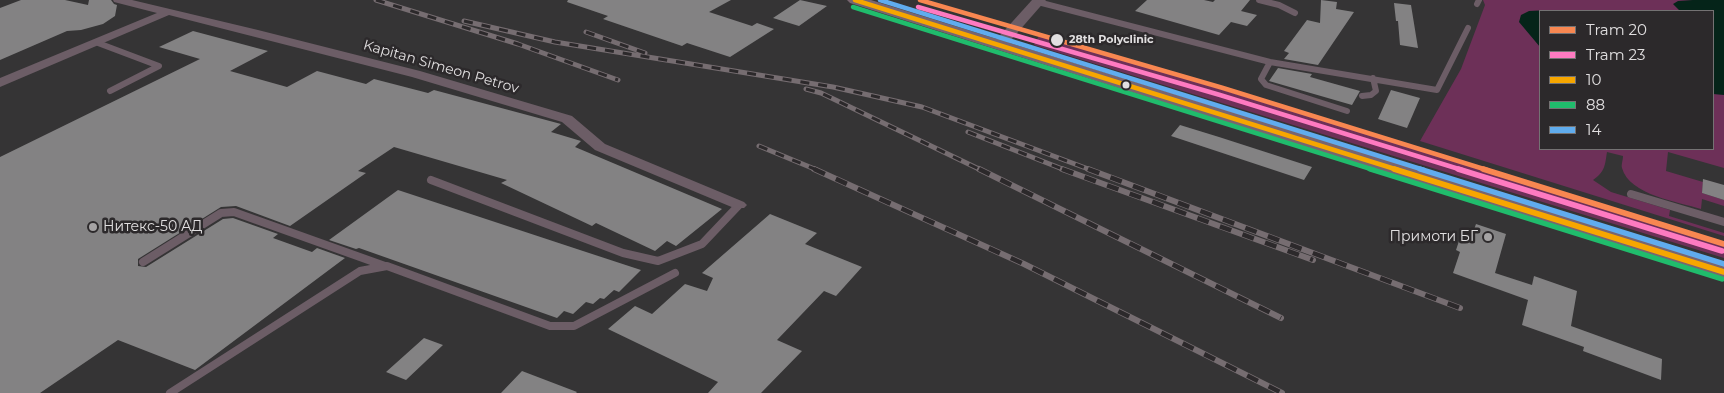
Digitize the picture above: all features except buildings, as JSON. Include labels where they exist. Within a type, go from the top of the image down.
[{"type":"main road","points":[[855,0],[1724,272]]},
{"type":"street","name":"Kapitan Simeon Petrov","points":[[118,0],[416,74],[568,119],[600,148],[739,206]]},
{"type":"street","points":[[999,45],[1039,1]]},
{"type":"street","points":[[0,83],[168,12]]},
{"type":"lane","points":[[1259,0],[1279,5],[1295,13]]},
{"type":"lane","points":[[1039,1],[1270,62],[1437,90],[1468,28]]},
{"type":"lane","points":[[98,43],[159,66],[110,91]]},
{"type":"lane","points":[[1270,62],[1261,79],[1266,85],[1347,111]]},
{"type":"lane","points":[[1362,96],[1371,95],[1376,91],[1373,78]]},
{"type":"lane","points":[[431,180],[623,253],[658,262],[702,244],[739,206]]},
{"type":"lane","points":[[1631,194],[1724,222]]},
{"type":"lane","points":[[143,262],[221,213],[234,212],[550,326],[574,326],[675,273]]},
{"type":"lane","points":[[170,393],[360,271],[387,266]]},
{"type":"shaded area","points":[[1483,0],[1724,0],[1724,168],[1668,152],[1666,171],[1703,182],[1702,193],[1724,200],[1724,206],[1702,199],[1701,209],[1644,191],[1634,185],[1627,177],[1622,167],[1623,156],[1607,152],[1602,171],[1593,180],[1611,192],[1670,210],[1669,216],[1724,233],[1724,236],[1420,141],[1461,69],[1485,5]]},
{"type":"shaded area","points":[[1724,0],[1724,95],[1714,94],[1714,10],[1679,10],[1673,4],[1678,1]]},
{"type":"shaded area","points":[[1529,11],[1539,11],[1539,46],[1519,22],[1521,15]]},
{"type":"shaded area","points":[[1040,34],[1442,157],[1724,246],[1724,258],[1034,45]]},
{"type":"railway","points":[[376,0],[518,44],[618,80]]},
{"type":"railway","points":[[464,21],[555,42],[833,87],[922,107],[1091,170]]},
{"type":"railway","points":[[586,32],[645,53]]},
{"type":"railway","points":[[806,89],[821,93],[981,170]]},
{"type":"railway","points":[[968,132],[1065,170]]},
{"type":"railway","points":[[759,146],[817,170]]},
{"type":"railway","points":[[814,169],[1024,264],[1282,393]]},
{"type":"railway","points":[[979,169],[1281,318]]},
{"type":"railway","points":[[1062,169],[1313,260]]},
{"type":"railway","points":[[1088,169],[1460,308]]},
{"type":"tram line","name":"20","points":[[920,0],[1223,88],[1724,244]]},
{"type":"tram line","name":"23","points":[[918,7],[1220,95],[1722,251]]},
{"type":"transit line","name":"10","points":[[855,0],[1724,272]]},
{"type":"transit line","name":"14","points":[[880,0],[1724,264]]},
{"type":"transit line","name":"88","points":[[853,7],[1722,279]]},
{"type":"place","name":"28th Polyclinic","points":[[1057,40]]},
{"type":"place","name":"Нитекс-50 АД","points":[[93,227]]},
{"type":"place","name":"Примоти БГ","points":[[1488,237]]}]
